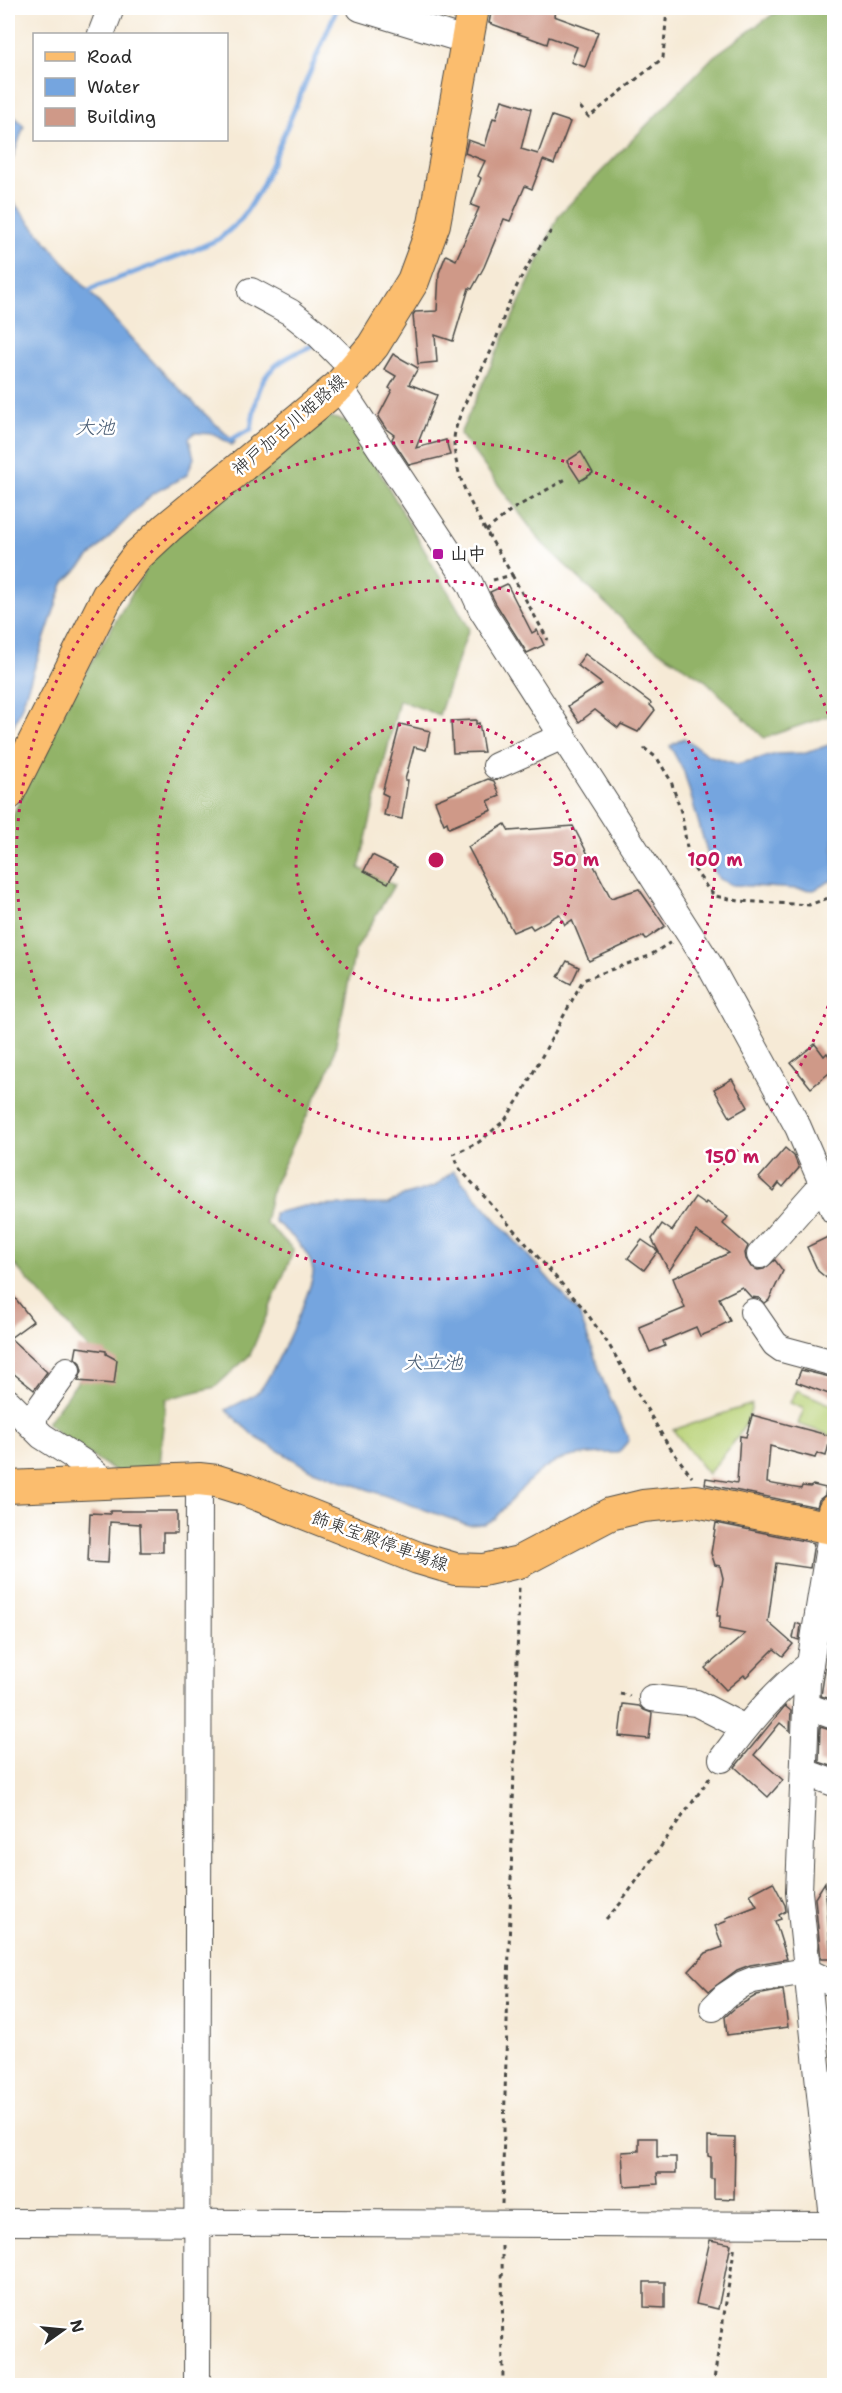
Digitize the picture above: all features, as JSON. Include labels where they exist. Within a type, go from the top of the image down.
[{"type":"main road","name":"神戸加古川姫路線","points":[[8,794],[108,595],[138,555],[168,526],[346,377],[373,346],[413,281],[434,224],[473,8]]},
{"type":"main road","name":"飾東宝殿停車場線","points":[[8,1487],[199,1479],[246,1490],[418,1558],[455,1569],[483,1570],[519,1562],[610,1515],[643,1506],[696,1501],[834,1522]]},
{"type":"street","points":[[102,33],[111,8]]},
{"type":"street","points":[[360,8],[468,41]]},
{"type":"street","points":[[250,291],[290,312],[320,334],[470,584],[482,610],[710,966],[798,1126],[834,1211]]},
{"type":"street","points":[[496,766],[562,736]]},
{"type":"street","points":[[760,1255],[823,1184]]},
{"type":"street","points":[[753,1312],[775,1344],[782,1349],[834,1363]]},
{"type":"street","points":[[34,1427],[34,1416],[67,1370]]},
{"type":"street","points":[[8,1402],[34,1427],[107,1482]]},
{"type":"street","points":[[198,2385],[199,1479]]},
{"type":"street","points":[[8,2222],[834,2226],[799,1892],[806,1706],[819,1649],[834,1522]]},
{"type":"street","points":[[722,1760],[771,1698],[819,1649]]},
{"type":"street","points":[[652,1698],[696,1702],[745,1728]]},
{"type":"street","points":[[806,1706],[834,1716]]},
{"type":"street","points":[[804,1772],[834,1783]]},
{"type":"street","points":[[713,2008],[725,1996],[743,1984],[806,1971],[834,1984]]},
{"type":"path","points":[[580,106],[589,117],[663,58],[667,8]]},
{"type":"path","points":[[548,640],[470,503],[458,464],[454,440],[457,425],[495,342],[515,289],[537,250],[552,230]]},
{"type":"path","points":[[486,531],[511,510],[566,479]]},
{"type":"path","points":[[470,584],[512,576]]},
{"type":"path","points":[[644,748],[657,758],[671,781],[682,815],[689,861],[708,889],[716,896],[739,901],[809,906],[834,896]]},
{"type":"path","points":[[688,932],[649,956],[583,980],[520,1097],[505,1120],[479,1142],[454,1154],[459,1168],[559,1280],[609,1345],[668,1445],[692,1478],[696,1501]]},
{"type":"path","points":[[503,2385],[501,2225],[519,1562]]},
{"type":"path","points":[[606,1919],[620,1904],[722,1760]]},
{"type":"path","points":[[713,2385],[738,2225]]},
{"type":"green space","points":[[782,8],[834,8],[834,714],[764,738],[706,681],[647,643],[542,543],[460,434],[559,215],[714,56]]},
{"type":"green space","points":[[320,415],[351,422],[469,628],[439,715],[399,700],[359,868],[394,885],[355,951],[332,1063],[272,1189],[265,1222],[294,1250],[250,1355],[215,1387],[166,1399],[159,1464],[118,1473],[63,1438],[47,1423],[96,1357],[13,1263],[8,1262],[8,826],[54,726],[155,554]]},
{"type":"green space","points":[[797,1390],[834,1406],[833,1436],[798,1424],[804,1409],[790,1403]]},
{"type":"green space","points":[[752,1404],[741,1432],[708,1474],[673,1430]]},
{"type":"water","points":[[8,110],[24,126],[8,172]]},
{"type":"water","name":"大池","points":[[8,196],[145,354],[235,442],[232,445],[214,434],[195,433],[189,438],[194,458],[187,475],[152,494],[63,584],[19,714],[8,737]]},
{"type":"water","points":[[684,738],[708,755],[737,764],[777,754],[806,753],[834,743],[834,879],[814,890],[732,885],[719,879],[711,866],[684,772],[670,746]]},
{"type":"water","name":"犬立池","points":[[453,1171],[579,1313],[604,1383],[629,1440],[618,1453],[575,1456],[559,1460],[546,1467],[534,1476],[494,1519],[485,1524],[468,1525],[310,1469],[255,1437],[226,1410],[254,1395],[264,1384],[291,1332],[312,1279],[313,1270],[307,1255],[298,1242],[274,1221],[274,1213],[305,1206],[388,1204],[403,1196],[435,1186]]},
{"type":"building","points":[[492,8],[544,8],[555,11],[554,16],[598,32],[585,67],[571,62],[577,47],[549,37],[547,44],[489,23]]},
{"type":"building","points":[[502,100],[531,109],[521,149],[538,154],[552,116],[570,122],[554,164],[543,160],[532,189],[525,186],[510,221],[504,219],[484,267],[472,289],[469,288],[453,341],[435,335],[437,362],[418,364],[413,315],[415,312],[437,311],[439,273],[446,255],[456,260],[479,208],[471,205],[481,178],[478,176],[485,161],[465,153],[468,140],[485,146],[493,118],[496,119]]},
{"type":"building","points":[[393,354],[418,368],[409,384],[437,395],[416,448],[446,440],[450,455],[409,465],[392,439],[394,435],[386,429],[378,417],[392,390],[389,388],[396,376],[384,369]]},
{"type":"building","points":[[581,452],[593,473],[580,481],[567,461]]},
{"type":"building","points":[[507,584],[532,633],[537,630],[544,645],[527,653],[490,592]]},
{"type":"building","points":[[585,654],[651,703],[650,705],[655,710],[638,732],[621,724],[618,728],[595,710],[579,722],[568,706],[602,684],[577,665]]},
{"type":"building","points":[[476,720],[476,724],[479,723],[484,752],[453,753],[451,721]]},
{"type":"building","points":[[400,724],[430,731],[426,750],[414,747],[405,780],[408,780],[402,819],[384,815],[388,796],[382,793]]},
{"type":"building","points":[[488,779],[494,781],[500,796],[488,801],[492,810],[449,828],[447,822],[444,824],[435,801]]},
{"type":"building","points":[[505,824],[509,831],[573,826],[611,898],[639,889],[665,926],[646,939],[644,936],[589,961],[572,920],[565,925],[559,914],[533,929],[530,925],[513,932],[468,847]]},
{"type":"building","points":[[372,855],[397,867],[388,883],[364,871]]},
{"type":"building","points":[[567,961],[579,967],[571,984],[558,977]]},
{"type":"building","points":[[815,1044],[824,1056],[827,1053],[834,1063],[834,1069],[811,1088],[791,1063]]},
{"type":"building","points":[[732,1079],[748,1107],[730,1117],[714,1089]]},
{"type":"building","points":[[785,1148],[794,1156],[799,1168],[783,1187],[779,1183],[773,1191],[759,1178]]},
{"type":"building","points":[[695,1197],[728,1217],[723,1224],[748,1246],[745,1253],[751,1267],[758,1270],[764,1269],[775,1260],[783,1271],[769,1300],[765,1303],[759,1298],[751,1297],[742,1287],[719,1298],[730,1321],[700,1336],[696,1327],[663,1341],[665,1346],[650,1352],[639,1327],[685,1308],[673,1278],[729,1253],[696,1231],[669,1271],[652,1239],[662,1224],[672,1231]]},
{"type":"building","points":[[834,1234],[834,1284],[818,1271],[807,1247]]},
{"type":"building","points":[[642,1240],[658,1251],[644,1270],[628,1258]]},
{"type":"building","points":[[8,1289],[33,1321],[10,1338],[47,1372],[34,1390],[8,1369]]},
{"type":"building","points":[[77,1347],[106,1351],[106,1354],[117,1360],[114,1384],[78,1381],[82,1371],[80,1363],[75,1358]]},
{"type":"building","points":[[801,1370],[834,1378],[834,1396],[796,1382]]},
{"type":"building","points":[[752,1415],[831,1436],[826,1456],[817,1453],[815,1458],[770,1446],[767,1483],[801,1489],[802,1486],[813,1485],[826,1488],[825,1495],[819,1500],[817,1507],[705,1484],[706,1478],[737,1483],[740,1436],[746,1437]]},
{"type":"building","points":[[110,1511],[177,1511],[177,1533],[163,1533],[163,1552],[141,1552],[140,1524],[110,1522],[108,1563],[88,1562],[90,1513],[110,1514]]},
{"type":"building","points":[[716,1523],[814,1543],[810,1568],[776,1563],[768,1622],[793,1644],[783,1656],[774,1649],[746,1677],[744,1675],[726,1690],[705,1668],[745,1634],[719,1629],[720,1616],[717,1616],[723,1578],[720,1566],[715,1565],[711,1553]]},
{"type":"building","points":[[834,1618],[834,1700],[821,1696]]},
{"type":"building","points":[[796,1623],[801,1625],[799,1640],[793,1638]]},
{"type":"building","points":[[623,1704],[639,1706],[652,1713],[649,1739],[619,1736]]},
{"type":"building","points":[[785,1706],[791,1711],[790,1731],[780,1723],[754,1755],[783,1780],[768,1797],[735,1767]]},
{"type":"building","points":[[820,1727],[834,1731],[834,1767],[819,1762]]},
{"type":"building","points":[[773,1882],[785,1905],[786,1911],[779,1915],[781,1919],[775,1921],[787,1959],[750,1965],[737,1970],[709,1991],[689,1971],[706,1953],[723,1947],[715,1926],[727,1921],[726,1918],[757,1906],[750,1894]]},
{"type":"building","points":[[825,1882],[831,1959],[821,1959],[815,1898]]},
{"type":"building","points":[[783,1990],[788,2027],[727,2035],[725,2017],[735,2008],[757,1995]]},
{"type":"building","points":[[708,2137],[735,2138],[734,2199],[714,2198],[711,2157],[708,2156]]},
{"type":"building","points":[[639,2138],[657,2138],[657,2157],[676,2157],[676,2173],[657,2173],[658,2184],[624,2186],[622,2152],[639,2151]]},
{"type":"building","points":[[710,2240],[731,2244],[718,2309],[696,2304]]},
{"type":"building","points":[[644,2282],[665,2282],[665,2308],[644,2307]]},
{"type":"waterway","points":[[88,292],[98,286],[219,239],[241,220],[262,186],[337,8]]},
{"type":"waterway","points":[[232,439],[251,429],[257,397],[267,375],[284,360],[313,345]]},
{"type":"place","name":"山中","points":[[438,554]]}]
